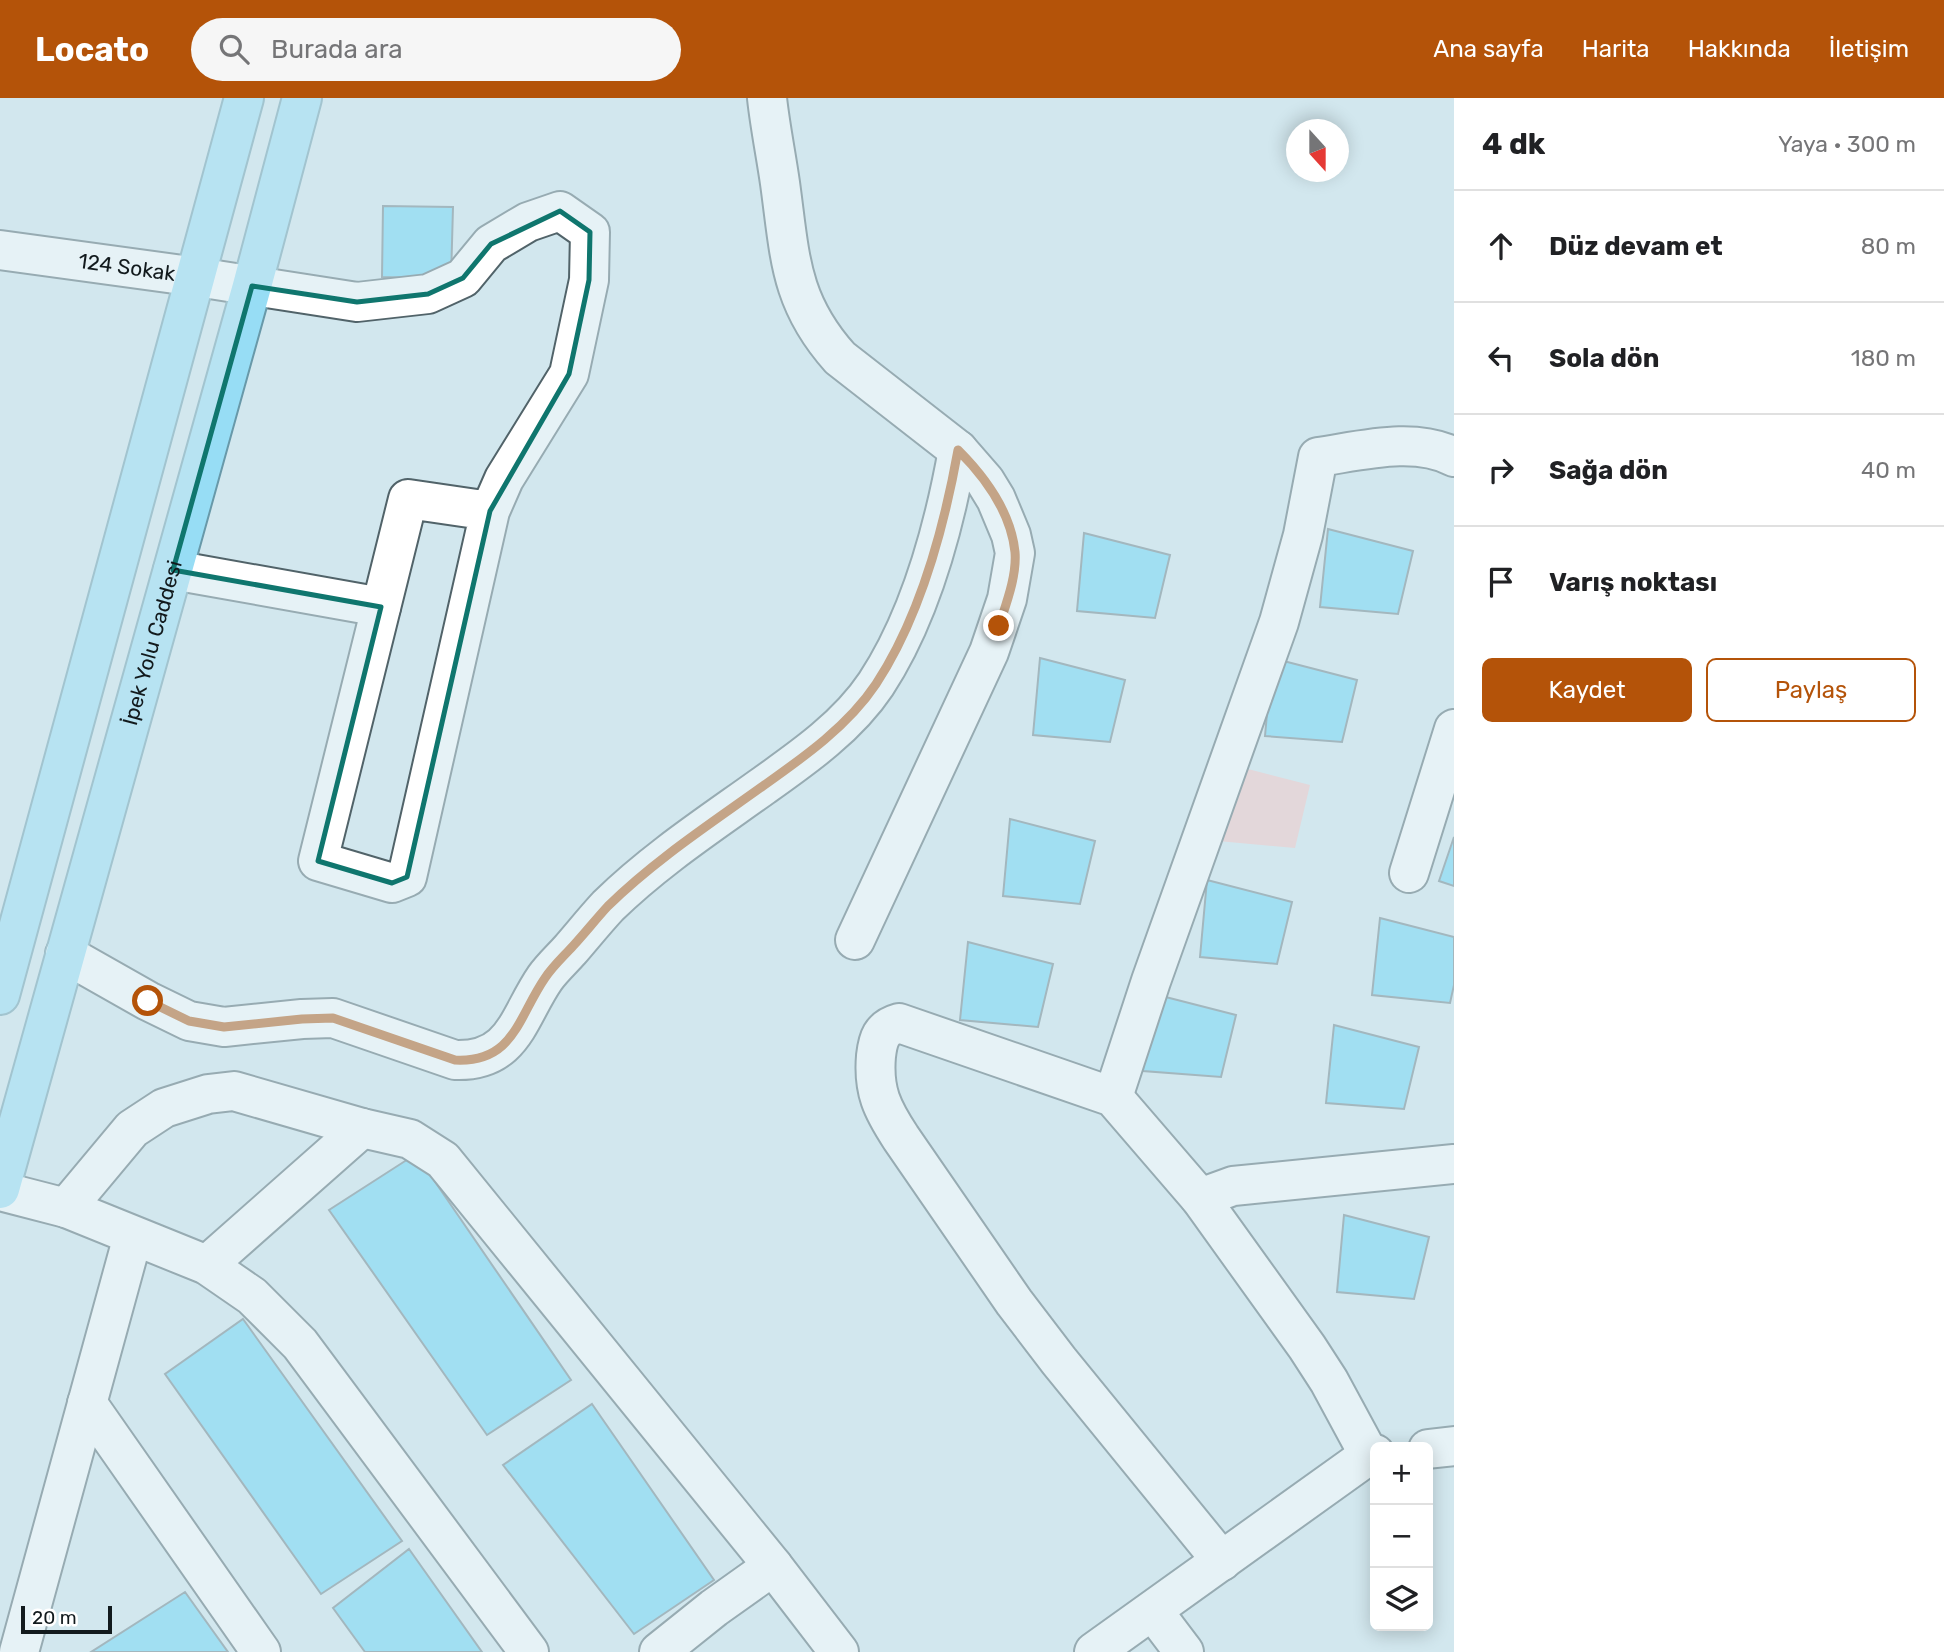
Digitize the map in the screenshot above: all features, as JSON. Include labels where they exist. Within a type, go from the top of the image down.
[{"type":"highway","points":[[0,995],[7,942],[197,277],[244,98]]},
{"type":"highway","name":"İpek Yolu Caddesi","points":[[0,1190],[302,98]]},
{"type":"street","points":[[767,98],[795,280],[811,320],[840,358],[958,450],[985,481],[1005,517],[1015,553],[1007,599],[989,652],[855,940]]},
{"type":"street","name":"124 Sokak","points":[[0,250],[357,302],[428,294],[463,278],[491,244],[528,222],[560,211],[590,232],[589,280],[569,374],[504,479],[490,511]]},
{"type":"street","points":[[1113,1097],[1151,981],[1279,622],[1303,535],[1318,457],[1416,446],[1443,451],[1454,457]]},
{"type":"street","points":[[65,954],[189,1021],[224,1027],[333,1018],[455,1060],[470,1060],[492,1053],[511,1038],[546,977],[608,906],[659,862],[803,758],[839,727],[875,686],[895,651],[915,606],[950,494],[958,450]]},
{"type":"street","points":[[408,499],[490,511],[407,877],[392,883],[318,861],[408,499]]},
{"type":"street","points":[[173,570],[381,607]]},
{"type":"street","points":[[1409,873],[1454,729]]},
{"type":"street","points":[[1222,1561],[1014,1303],[901,1138],[884,1110],[874,1078],[878,1042],[884,1030],[899,1023],[1113,1097],[1199,1198],[1329,1381],[1370,1452]]},
{"type":"street","points":[[66,1208],[132,1129],[156,1113],[182,1101],[208,1094],[234,1091],[410,1139],[443,1160],[773,1566],[839,1652]]},
{"type":"street","points":[[207,1265],[362,1128]]},
{"type":"street","points":[[1199,1198],[1221,1189],[1246,1184],[1454,1164]]},
{"type":"street","points":[[0,1190],[66,1208],[207,1265],[252,1296],[300,1344],[529,1652]]},
{"type":"street","points":[[19,1652],[133,1236]]},
{"type":"street","points":[[87,1403],[261,1652]]},
{"type":"street","points":[[1433,1448],[1454,1446]]},
{"type":"street","points":[[1094,1652],[1370,1456]]},
{"type":"street","points":[[659,1652],[773,1566]]},
{"type":"street","points":[[1153,1611],[1184,1652]]},
{"type":"highlighted area","points":[[560,211],[590,232],[589,280],[569,374],[490,511],[407,877],[392,883],[318,861],[381,607],[173,570],[252,286],[357,302],[428,294],[463,278],[491,244]]},
{"type":"shaded area","points":[[1225,763],[1310,785],[1295,848],[1218,841]]},
{"type":"building","points":[[383,206],[453,207],[451,279],[382,277]]},
{"type":"building","points":[[1328,529],[1413,551],[1398,614],[1320,607]]},
{"type":"building","points":[[1084,533],[1170,555],[1155,618],[1077,611]]},
{"type":"building","points":[[1040,658],[1125,680],[1110,742],[1033,735]]},
{"type":"building","points":[[1272,658],[1357,680],[1342,742],[1265,736]]},
{"type":"building","points":[[1010,819],[1095,841],[1080,904],[1003,896]]},
{"type":"building","points":[[1454,837],[1454,886],[1439,881]]},
{"type":"building","points":[[1207,880],[1292,902],[1277,964],[1200,957]]},
{"type":"building","points":[[1380,918],[1454,937],[1454,985],[1450,1003],[1372,995]]},
{"type":"building","points":[[968,942],[1053,964],[1038,1027],[960,1020]]},
{"type":"building","points":[[1150,993],[1236,1015],[1221,1077],[1143,1071]]},
{"type":"building","points":[[1334,1025],[1419,1047],[1404,1109],[1326,1103]]},
{"type":"building","points":[[416,1154],[571,1380],[487,1435],[329,1210]]},
{"type":"building","points":[[1344,1215],[1429,1237],[1414,1299],[1337,1292]]},
{"type":"building","points":[[243,1319],[402,1541],[321,1594],[165,1374]]},
{"type":"building","points":[[592,1404],[714,1580],[634,1634],[503,1465]]},
{"type":"building","points":[[409,1549],[482,1652],[365,1652],[333,1608]]},
{"type":"building","points":[[185,1592],[228,1652],[91,1652]]},
{"type":"route","points":[[148,1001],[189,1021],[224,1027],[333,1018],[455,1060],[486,1057],[511,1038],[546,977],[608,906],[659,862],[803,758],[839,727],[875,686],[895,651],[915,606],[950,494],[958,450],[985,481],[1005,517],[1011,535],[1015,553],[1012,577],[999,626]]}]
